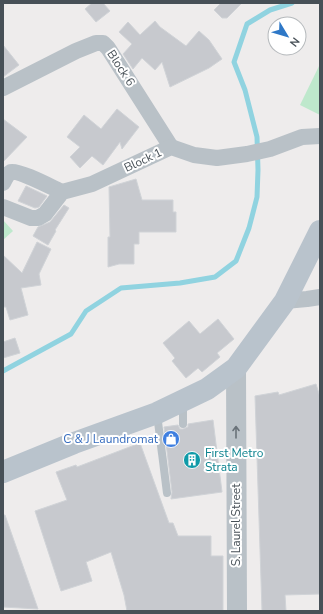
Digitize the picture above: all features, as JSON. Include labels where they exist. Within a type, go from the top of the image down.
[{"type":"main road","points":[[3,472],[74,443],[157,413],[207,389],[236,368],[285,301],[320,231]]},
{"type":"street","name":"Block 6","points":[[3,88],[76,51],[96,43],[103,43],[108,48],[171,147]]},
{"type":"street","name":"Block 1","points":[[62,192],[92,184],[171,147],[194,155],[217,158],[270,149],[302,137],[320,136]]},
{"type":"street","points":[[3,183],[7,175],[11,172],[16,172],[62,192],[45,214],[38,218],[31,218],[3,207]]},
{"type":"street","points":[[285,301],[320,297]]},
{"type":"street","name":"S. Laurel Street","points":[[236,368],[237,611]]},
{"type":"lane","points":[[183,401],[183,424]]},
{"type":"lane","points":[[157,413],[167,493]]},
{"type":"green space","points":[[320,64],[320,115],[300,105]]},
{"type":"green space","points":[[3,220],[13,231],[3,240]]},
{"type":"building","points":[[92,3],[103,3],[110,11],[96,22],[85,9]]},
{"type":"building","points":[[221,3],[242,3],[227,18],[222,18],[214,10]]},
{"type":"building","points":[[155,21],[160,27],[186,46],[199,31],[209,40],[222,59],[209,68],[170,87],[162,62],[155,70],[142,58],[133,69],[123,54],[132,44],[119,32],[128,22],[140,35]]},
{"type":"building","points":[[3,45],[19,65],[3,77]]},
{"type":"building","points":[[117,109],[139,127],[122,149],[120,142],[103,165],[92,156],[80,168],[70,157],[80,147],[67,137],[84,115],[101,129]]},
{"type":"building","points":[[3,119],[27,137],[3,162]]},
{"type":"building","points":[[136,179],[142,200],[173,200],[173,212],[176,212],[176,232],[139,232],[139,244],[134,244],[134,264],[119,264],[108,267],[108,237],[110,237],[109,187]]},
{"type":"building","points":[[26,186],[47,196],[39,207],[35,208],[18,201]]},
{"type":"building","points":[[64,205],[69,208],[55,230],[56,231],[48,245],[33,236],[38,227],[50,222]]},
{"type":"building","points":[[37,242],[51,249],[39,274],[41,285],[21,288],[28,315],[10,320],[6,307],[3,307],[3,255],[22,273]]},
{"type":"building","points":[[218,319],[234,339],[217,353],[220,357],[202,372],[198,368],[186,378],[172,361],[175,358],[163,343],[189,321],[200,334]]},
{"type":"building","points":[[15,338],[20,353],[3,358],[3,342]]},
{"type":"building","points":[[316,384],[320,397],[320,594],[285,595],[286,611],[262,611],[255,396],[278,392],[279,395]]},
{"type":"building","name":"First Metro Strata","points":[[213,420],[222,492],[171,499],[172,492],[164,427],[178,425],[180,429],[183,429],[188,427],[188,424]]},
{"type":"building","points":[[140,443],[169,523],[173,523],[178,536],[211,536],[211,556],[223,556],[223,611],[127,611],[124,595],[111,552],[86,562],[92,581],[61,591],[35,511],[67,500],[56,472],[76,465],[77,467]]},
{"type":"building","points":[[3,515],[5,515],[38,609],[3,607]]},
{"type":"waterway","points":[[3,371],[71,334],[86,311],[121,288],[180,283],[215,277],[236,261],[249,228],[257,197],[258,170],[257,137],[245,90],[234,62],[247,24],[270,10],[292,3]]},
{"type":"place","name":"C & J Laundromat","points":[[171,439]]},
{"type":"place","name":"First Metro Strata","points":[[192,460]]}]
